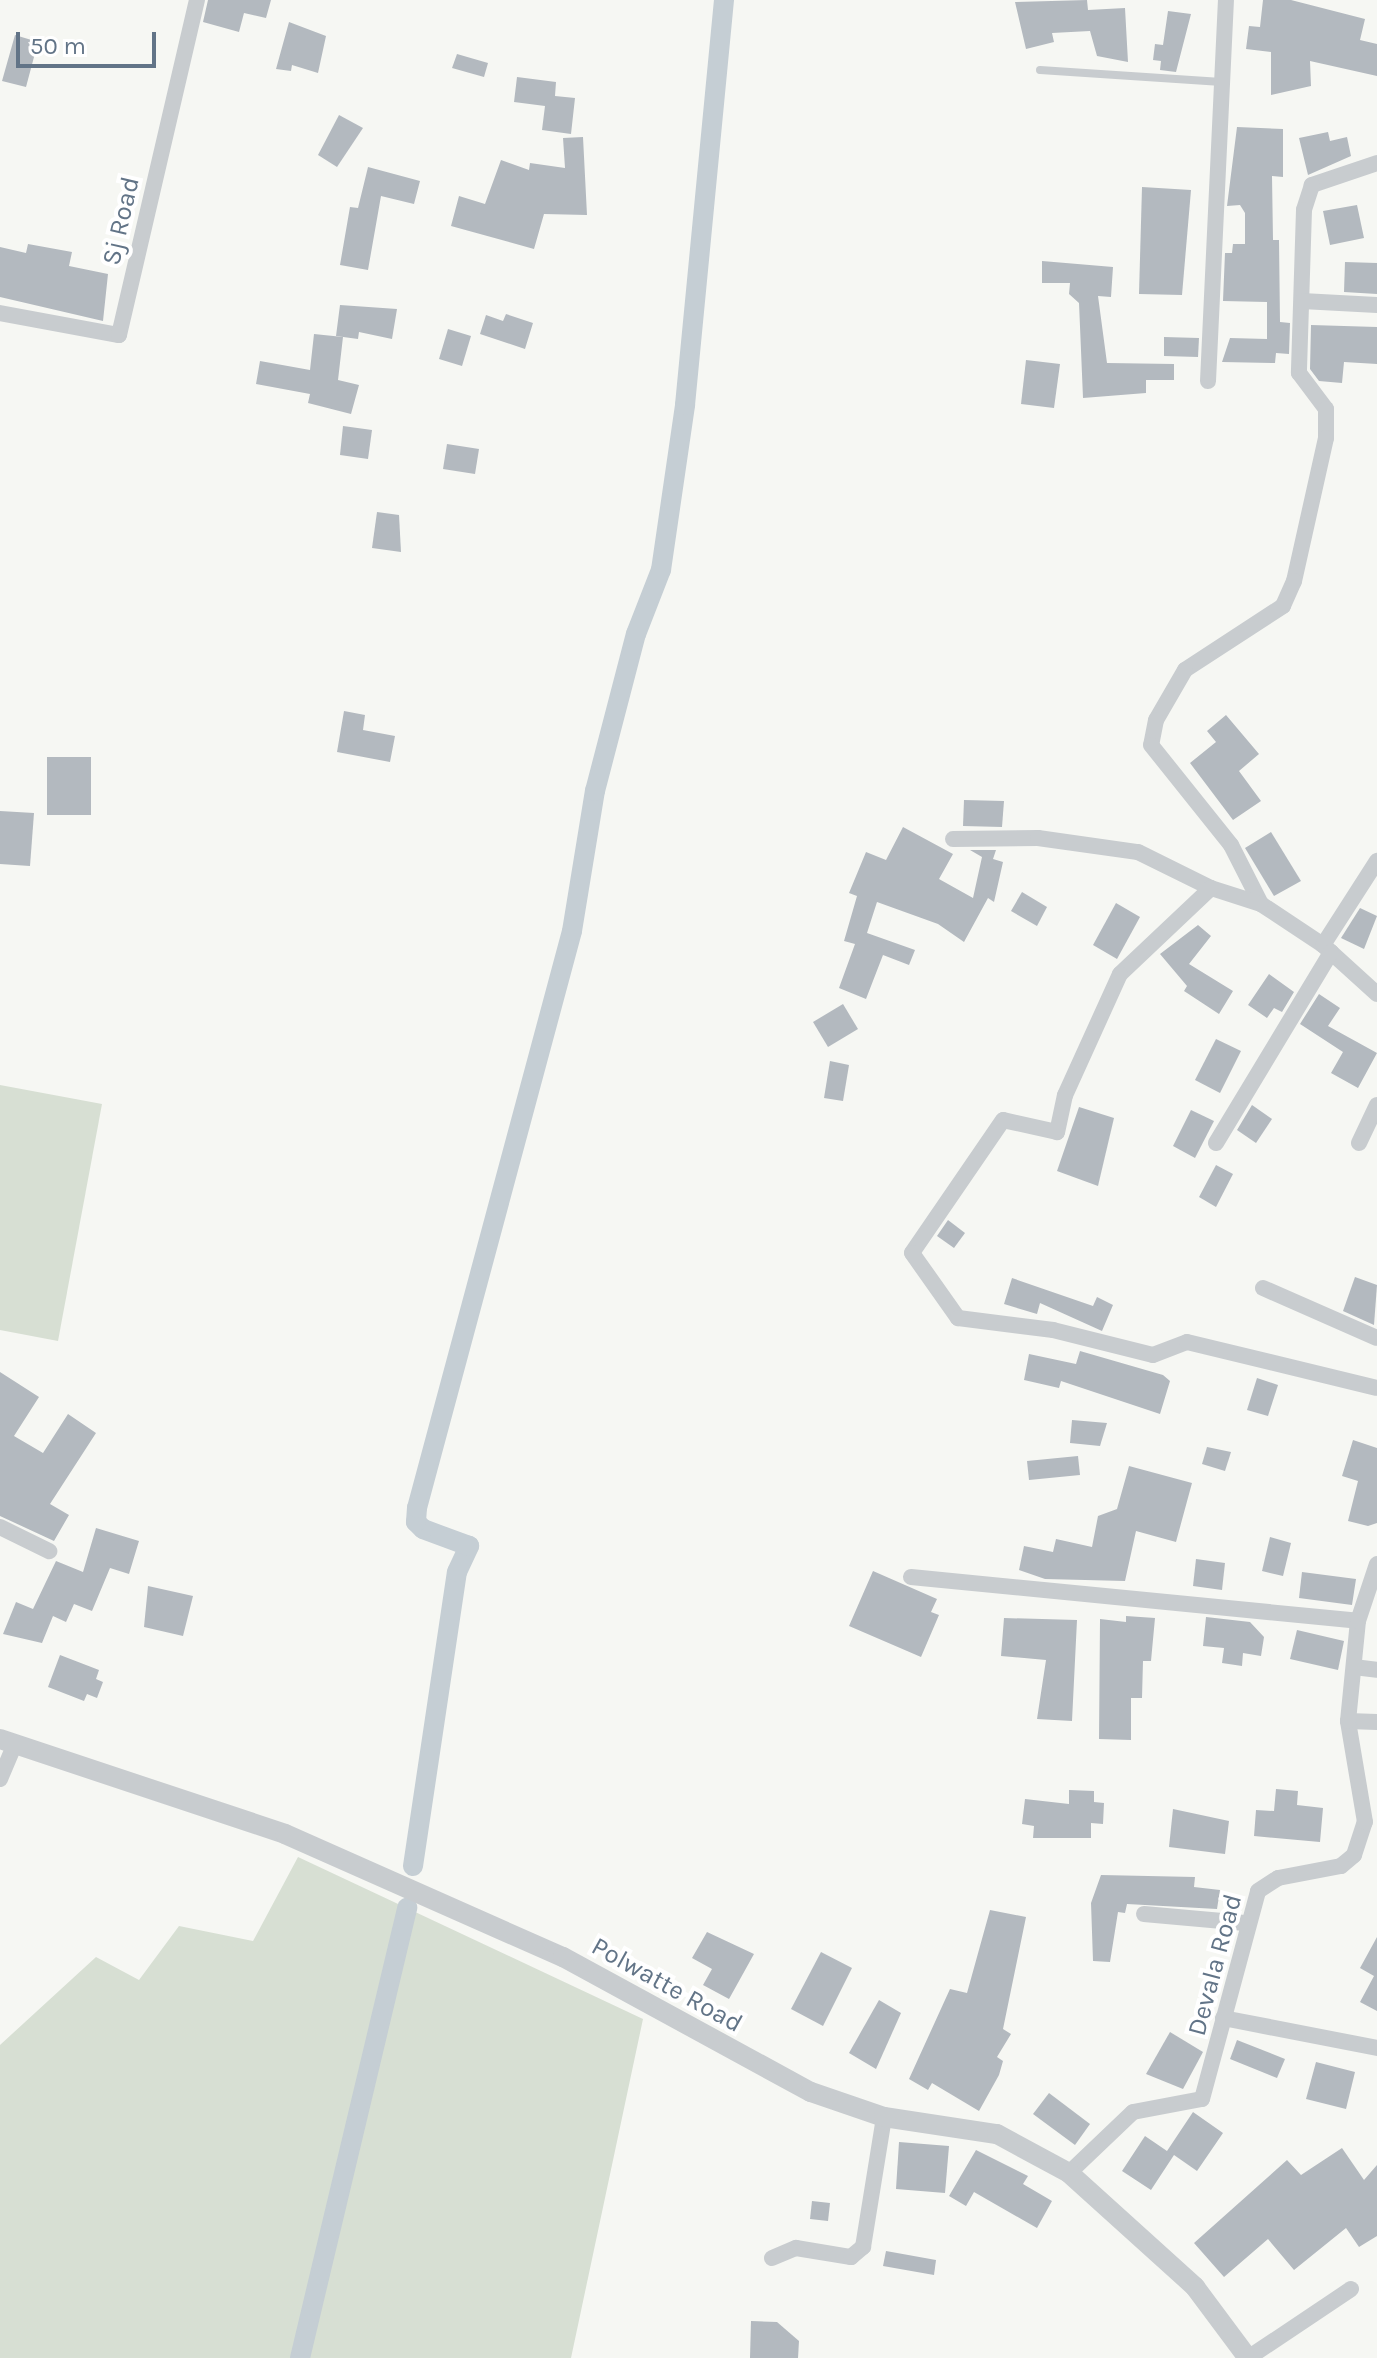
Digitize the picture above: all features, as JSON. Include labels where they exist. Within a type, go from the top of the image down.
[{"type":"street","name":"Sj Road","points":[[0,313],[119,335],[197,0]]},
{"type":"street","points":[[1208,381],[1226,0]]},
{"type":"street","points":[[1261,904],[1231,845],[1156,759],[1151,735],[1185,670],[1283,606],[1294,581],[1326,438],[1326,409],[1299,373],[1304,210],[1312,185],[1377,163]]},
{"type":"street","points":[[1302,301],[1377,305]]},
{"type":"street","points":[[953,839],[1038,838],[1138,852],[1211,888],[1261,904],[1327,949],[1377,994]]},
{"type":"street","points":[[1216,1143],[1377,861]]},
{"type":"street","points":[[1211,888],[1120,974],[1065,1095],[1057,1132],[1003,1120],[912,1253],[958,1318],[1053,1330],[1153,1355],[1187,1342],[1377,1388]]},
{"type":"street","points":[[1359,1143],[1377,1105]]},
{"type":"street","points":[[1263,1288],[1377,1338]]},
{"type":"street","points":[[0,1527],[49,1551]]},
{"type":"street","name":"Devala Road","points":[[1069,2173],[1133,2112],[1202,2099],[1245,1923],[1266,1883],[1341,1866],[1354,1855],[1365,1822],[1348,1721],[1358,1621],[1377,1564]]},
{"type":"street","points":[[911,1577],[1358,1621]]},
{"type":"street","points":[[1354,1667],[1377,1670]]},
{"type":"street","points":[[1348,1721],[1377,1722]]},
{"type":"street","points":[[0,1779],[8,1741]]},
{"type":"street","name":"Polwatte Road","points":[[8,1741],[285,1834],[563,1957],[811,2092],[884,2117],[997,2134],[1069,2173],[1195,2287],[1248,2358]]},
{"type":"street","points":[[1144,1914],[1245,1923]]},
{"type":"street","points":[[1223,2018],[1377,2048]]},
{"type":"street","points":[[772,2258],[796,2248],[851,2257],[863,2247],[884,2117]]},
{"type":"street","points":[[1248,2358],[1351,2289]]},
{"type":"lane","points":[[1040,70],[1222,82]]},
{"type":"shaded area","points":[[0,1085],[102,1104],[58,1341],[0,1330]]},
{"type":"shaded area","points":[[298,1857],[643,2019],[571,2358],[0,2358],[0,2045],[96,1957],[139,1980],[179,1926],[253,1941]]},
{"type":"building","points":[[208,0],[271,0],[266,18],[244,13],[239,32],[203,22]]},
{"type":"building","points":[[1087,0],[1088,10],[1125,8],[1128,62],[1097,56],[1090,31],[1052,33],[1054,42],[1026,49],[1015,2]]},
{"type":"building","points":[[1263,0],[1291,0],[1365,19],[1360,40],[1377,44],[1377,76],[1310,61],[1311,86],[1271,95],[1271,52],[1246,49],[1249,26],[1260,27]]},
{"type":"building","points":[[1168,11],[1191,14],[1176,72],[1160,70],[1161,61],[1153,60],[1155,44],[1163,45]]},
{"type":"building","points":[[289,22],[326,36],[318,73],[292,65],[291,71],[276,69]]},
{"type":"building","points":[[15,35],[38,42],[26,87],[2,81]]},
{"type":"building","points":[[457,54],[488,63],[484,77],[452,68]]},
{"type":"building","points":[[517,77],[556,82],[555,96],[575,98],[571,134],[542,130],[545,106],[514,102]]},
{"type":"building","points":[[339,115],[363,128],[337,167],[318,155]]},
{"type":"building","points":[[1237,127],[1283,129],[1283,177],[1272,176],[1273,240],[1279,240],[1280,322],[1290,323],[1289,354],[1276,353],[1275,363],[1222,362],[1230,338],[1267,339],[1267,302],[1223,301],[1225,253],[1232,253],[1233,244],[1245,244],[1245,213],[1240,205],[1227,206]]},
{"type":"building","points":[[1328,132],[1330,141],[1347,137],[1351,156],[1308,175],[1299,138]]},
{"type":"building","points":[[583,137],[587,215],[544,214],[534,249],[451,226],[459,196],[485,204],[501,160],[529,170],[530,163],[565,168],[563,138]]},
{"type":"building","points":[[368,167],[420,181],[414,204],[381,196],[368,270],[340,265],[350,207],[358,208]]},
{"type":"building","points":[[1142,187],[1191,190],[1182,295],[1139,294]]},
{"type":"building","points":[[1357,205],[1364,238],[1330,245],[1323,211]]},
{"type":"building","points":[[28,244],[72,252],[69,266],[108,274],[103,321],[0,297],[0,247],[26,253]]},
{"type":"building","points":[[1042,261],[1113,267],[1111,297],[1098,296],[1107,363],[1174,364],[1174,380],[1146,380],[1146,393],[1083,398],[1079,303],[1069,294],[1070,283],[1042,283]]},
{"type":"building","points":[[1345,262],[1377,263],[1377,294],[1344,292]]},
{"type":"building","points":[[340,305],[397,309],[392,339],[359,332],[358,339],[336,336]]},
{"type":"building","points":[[506,314],[533,323],[525,349],[480,334],[486,315],[503,321]]},
{"type":"building","points":[[1311,325],[1377,327],[1377,364],[1344,362],[1342,383],[1319,381],[1310,369]]},
{"type":"building","points":[[448,329],[471,336],[462,366],[439,359]]},
{"type":"building","points":[[314,334],[343,337],[338,380],[359,385],[351,414],[308,403],[310,394],[256,384],[260,361],[310,370]]},
{"type":"building","points":[[1164,337],[1199,338],[1198,357],[1164,356]]},
{"type":"building","points":[[1026,360],[1060,364],[1054,408],[1021,404]]},
{"type":"building","points":[[343,426],[372,430],[368,459],[340,455]]},
{"type":"building","points":[[447,444],[479,449],[475,474],[443,469]]},
{"type":"building","points":[[377,512],[399,515],[401,552],[372,548]]},
{"type":"building","points":[[344,711],[365,715],[363,730],[395,736],[390,762],[337,752]]},
{"type":"building","points":[[1226,715],[1259,754],[1239,771],[1261,801],[1233,820],[1190,763],[1216,742],[1207,731]]},
{"type":"building","points":[[47,757],[91,757],[91,815],[47,815]]},
{"type":"building","points":[[964,800],[1004,801],[1002,827],[963,826]]},
{"type":"building","points":[[0,811],[34,813],[30,866],[0,864]]},
{"type":"building","points":[[903,827],[953,854],[939,879],[973,898],[982,857],[970,850],[996,850],[993,859],[1003,862],[994,902],[988,898],[964,942],[938,924],[877,902],[867,933],[915,950],[909,965],[883,955],[866,999],[839,988],[855,944],[844,941],[857,896],[849,893],[866,852],[886,860]]},
{"type":"building","points":[[1271,832],[1301,881],[1274,896],[1245,848]]},
{"type":"building","points":[[1022,892],[1047,907],[1037,926],[1011,911]]},
{"type":"building","points":[[1116,903],[1140,917],[1117,959],[1093,945]]},
{"type":"building","points":[[1360,908],[1377,916],[1364,949],[1341,938]]},
{"type":"building","points":[[1198,925],[1211,936],[1189,964],[1233,991],[1219,1014],[1184,991],[1187,986],[1160,954]]},
{"type":"building","points":[[1269,974],[1294,992],[1282,1012],[1274,1008],[1267,1018],[1248,1005]]},
{"type":"building","points":[[1319,994],[1340,1008],[1328,1026],[1377,1053],[1358,1088],[1331,1073],[1343,1052],[1300,1024]]},
{"type":"building","points":[[843,1004],[858,1029],[828,1047],[813,1022]]},
{"type":"building","points":[[1216,1039],[1241,1051],[1220,1093],[1195,1080]]},
{"type":"building","points":[[830,1061],[849,1065],[843,1101],[824,1098]]},
{"type":"building","points":[[1252,1105],[1272,1119],[1256,1143],[1237,1130]]},
{"type":"building","points":[[1079,1107],[1114,1118],[1098,1186],[1057,1171]]},
{"type":"building","points":[[1191,1110],[1214,1121],[1195,1158],[1173,1146]]},
{"type":"building","points":[[1216,1165],[1233,1174],[1216,1207],[1199,1197]]},
{"type":"building","points":[[948,1220],[965,1233],[954,1248],[937,1236]]},
{"type":"building","points":[[1355,1277],[1377,1285],[1374,1325],[1343,1311]]},
{"type":"building","points":[[1012,1278],[1093,1306],[1097,1297],[1113,1305],[1102,1331],[1040,1303],[1037,1314],[1004,1304]]},
{"type":"building","points":[[1080,1351],[1163,1375],[1170,1381],[1160,1414],[1061,1381],[1059,1388],[1024,1380],[1029,1354],[1076,1364]]},
{"type":"building","points":[[0,1372],[39,1397],[14,1436],[43,1453],[68,1414],[96,1433],[50,1504],[69,1515],[54,1541],[0,1516]]},
{"type":"building","points":[[1257,1378],[1278,1385],[1268,1416],[1247,1410]]},
{"type":"building","points":[[1072,1420],[1107,1423],[1100,1446],[1070,1443]]},
{"type":"building","points":[[1353,1440],[1377,1448],[1377,1523],[1368,1526],[1348,1521],[1358,1481],[1342,1476]]},
{"type":"building","points":[[1207,1447],[1231,1452],[1225,1471],[1202,1464]]},
{"type":"building","points":[[1078,1456],[1080,1475],[1029,1480],[1027,1461]]},
{"type":"building","points":[[1129,1466],[1192,1483],[1176,1542],[1136,1531],[1125,1581],[1045,1579],[1019,1570],[1024,1546],[1053,1552],[1056,1539],[1092,1547],[1098,1516],[1117,1509]]},
{"type":"building","points":[[96,1528],[139,1541],[129,1574],[110,1568],[92,1611],[74,1604],[66,1622],[53,1616],[42,1643],[3,1634],[16,1602],[33,1609],[56,1561],[83,1572]]},
{"type":"building","points":[[1270,1537],[1291,1543],[1283,1576],[1262,1571]]},
{"type":"building","points":[[1196,1559],[1225,1563],[1222,1590],[1193,1586]]},
{"type":"building","points":[[873,1571],[937,1599],[931,1612],[939,1615],[921,1657],[849,1626]]},
{"type":"building","points":[[1302,1572],[1356,1579],[1352,1605],[1299,1598]]},
{"type":"building","points":[[148,1586],[193,1596],[183,1636],[144,1627]]},
{"type":"building","points":[[1126,1616],[1155,1618],[1151,1661],[1143,1661],[1142,1698],[1131,1698],[1131,1740],[1099,1739],[1100,1619],[1126,1622]]},
{"type":"building","points":[[1206,1617],[1250,1622],[1264,1637],[1261,1656],[1243,1653],[1242,1666],[1222,1663],[1224,1648],[1203,1646]]},
{"type":"building","points":[[1004,1618],[1077,1620],[1072,1721],[1037,1719],[1046,1660],[1001,1656]]},
{"type":"building","points":[[1297,1630],[1344,1641],[1338,1670],[1290,1659]]},
{"type":"building","points":[[60,1655],[99,1670],[96,1679],[103,1682],[97,1698],[87,1694],[84,1701],[48,1687]]},
{"type":"building","points":[[1276,1789],[1298,1791],[1297,1805],[1323,1808],[1320,1842],[1254,1836],[1256,1810],[1274,1811]]},
{"type":"building","points":[[1069,1790],[1094,1791],[1094,1802],[1104,1803],[1103,1824],[1091,1823],[1091,1838],[1033,1838],[1034,1826],[1022,1824],[1025,1799],[1069,1804]]},
{"type":"building","points":[[1173,1809],[1229,1821],[1225,1854],[1169,1847]]},
{"type":"building","points":[[1101,1875],[1195,1877],[1194,1887],[1220,1890],[1217,1909],[1127,1904],[1125,1913],[1118,1912],[1110,1962],[1093,1961],[1091,1903]]},
{"type":"building","points":[[990,1910],[1026,1917],[1003,2029],[1011,2034],[997,2057],[1003,2061],[999,2075],[979,2111],[932,2083],[928,2090],[909,2079],[950,1989],[967,1993]]},
{"type":"building","points":[[707,1932],[754,1954],[729,1999],[703,1985],[712,1969],[692,1958]]},
{"type":"building","points":[[1377,1937],[1377,2011],[1360,2002],[1374,1976],[1360,1968]]},
{"type":"building","points":[[821,1952],[852,1968],[823,2026],[791,2009]]},
{"type":"building","points":[[879,2000],[901,2013],[876,2069],[849,2053]]},
{"type":"building","points":[[1170,2032],[1203,2052],[1183,2089],[1146,2074]]},
{"type":"building","points":[[1237,2040],[1285,2059],[1277,2078],[1230,2059]]},
{"type":"building","points":[[1316,2062],[1355,2072],[1346,2109],[1306,2099]]},
{"type":"building","points":[[1049,2093],[1090,2124],[1075,2145],[1033,2114]]},
{"type":"building","points":[[1193,2112],[1223,2133],[1197,2171],[1174,2155],[1151,2190],[1122,2171],[1145,2136],[1167,2151]]},
{"type":"building","points":[[899,2142],[949,2146],[945,2193],[896,2189]]},
{"type":"building","points":[[1342,2148],[1364,2180],[1377,2165],[1377,2236],[1359,2247],[1346,2228],[1294,2270],[1268,2239],[1224,2277],[1194,2243],[1287,2160],[1301,2175]]},
{"type":"building","points":[[976,2150],[1028,2176],[1023,2184],[1052,2201],[1037,2228],[974,2192],[966,2206],[949,2196]]},
{"type":"building","points":[[812,2201],[830,2203],[828,2221],[810,2219]]},
{"type":"building","points":[[886,2251],[936,2260],[934,2275],[883,2266]]},
{"type":"building","points":[[751,2321],[777,2322],[799,2341],[798,2358],[750,2358]]},
{"type":"waterway","points":[[413,1866],[457,1572],[469,1546],[423,1529],[416,1522],[417,1508],[572,931],[595,791],[636,634],[661,570],[685,405],[724,0]]},
{"type":"waterway","points":[[300,2358],[407,1908]]}]
